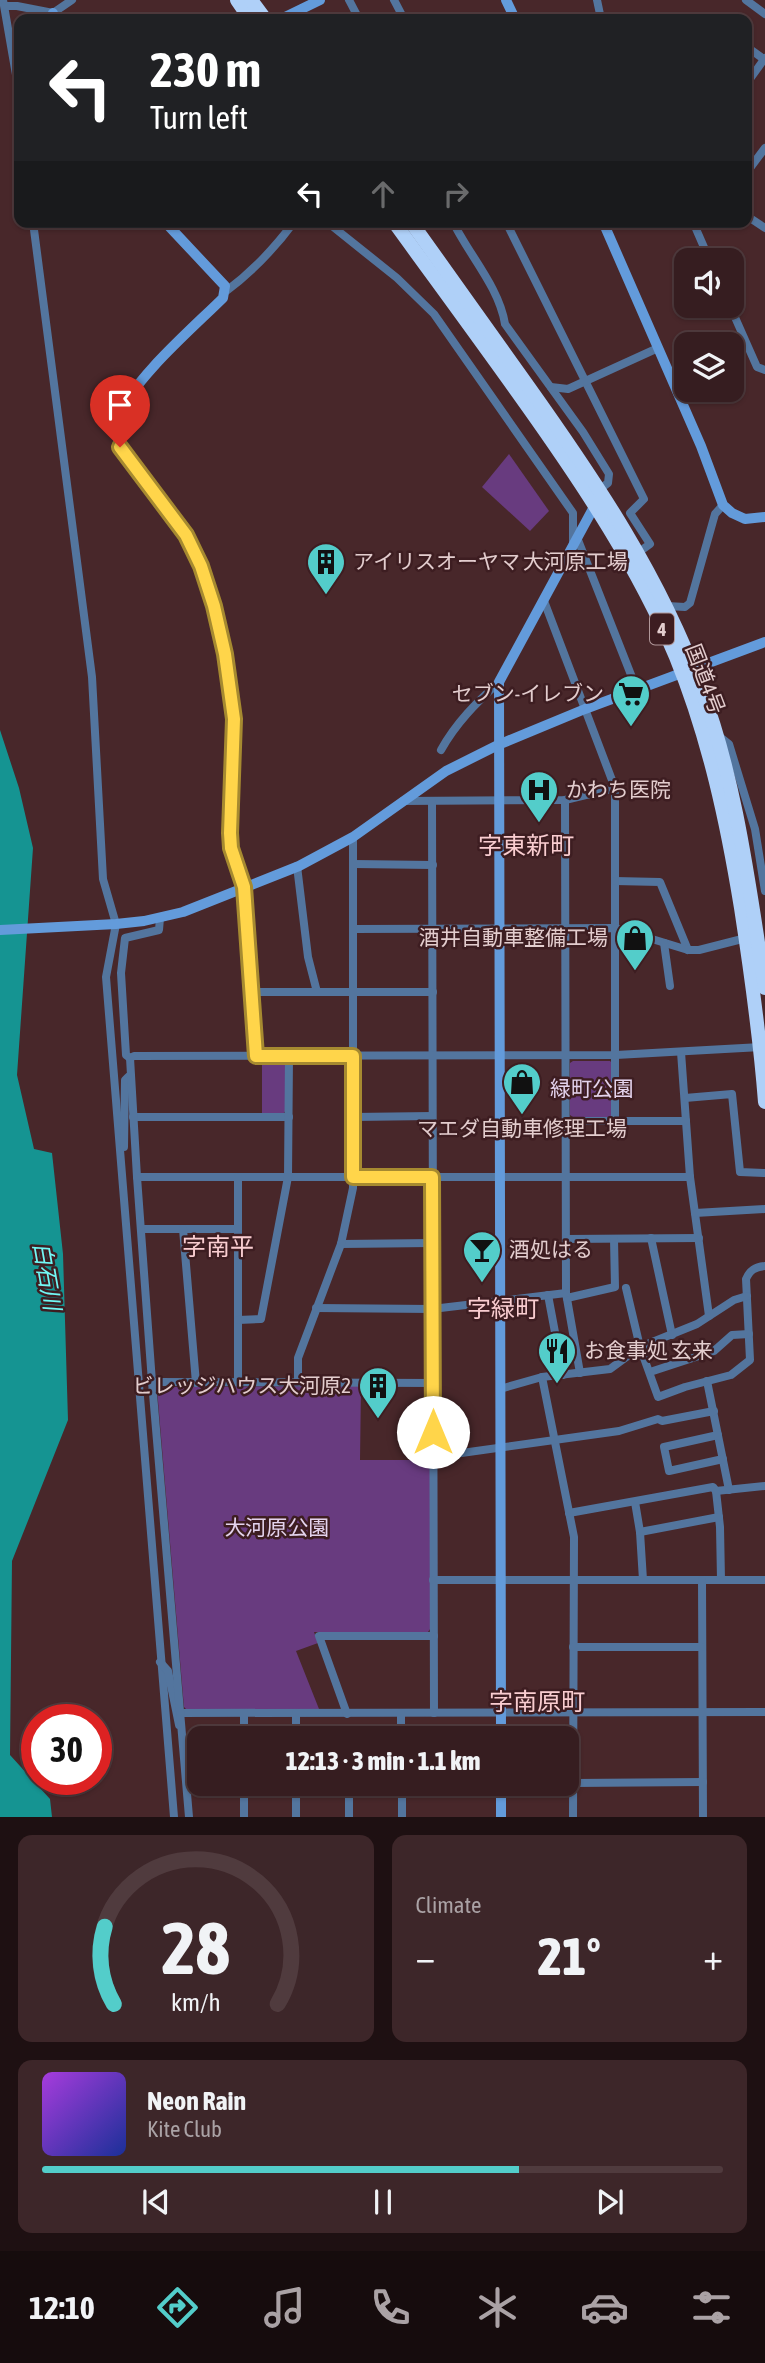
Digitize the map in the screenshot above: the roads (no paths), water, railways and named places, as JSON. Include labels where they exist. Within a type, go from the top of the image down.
[{"type":"highway","name":"国道4号","points":[[398,228],[536,418],[595,505],[636,573],[688,671],[716,734],[733,799],[765,988]]},
{"type":"highway","name":"国道4号","points":[[415,228],[600,489],[639,552],[667,606],[688,671],[718,786],[746,938],[761,1047],[765,1102]]},
{"type":"street","points":[[55,14],[72,0]]},
{"type":"street","points":[[291,14],[320,0]]},
{"type":"street","points":[[746,0],[765,14]]},
{"type":"street","points":[[14,62],[4,3],[46,14]]},
{"type":"street","points":[[752,76],[765,59]]},
{"type":"street","points":[[752,165],[765,148]]},
{"type":"street","points":[[34,228],[92,677],[103,878],[116,924],[106,977],[174,1817]]},
{"type":"street","points":[[171,228],[225,286],[225,292],[223,298],[138,384],[125,403],[117,428],[120,447],[186,535],[201,566],[225,654],[234,719],[231,848],[244,887],[256,1056]]},
{"type":"street","points":[[225,292],[247,276],[290,228]]},
{"type":"street","points":[[334,228],[397,278],[434,314],[573,513],[575,544],[636,690]]},
{"type":"street","points":[[456,228],[488,282],[505,324],[583,432],[609,474],[608,483],[600,489]]},
{"type":"street","points":[[509,228],[644,499],[630,513],[650,544],[639,552]]},
{"type":"street","points":[[606,228],[723,505],[745,519],[765,517]]},
{"type":"street","points":[[696,228],[705,248]]},
{"type":"street","points":[[735,318],[757,367],[765,370]]},
{"type":"street","points":[[551,387],[568,389],[658,348]]},
{"type":"street","points":[[441,750],[468,710],[499,682],[595,505]]},
{"type":"street","points":[[667,606],[685,607],[690,603],[715,514],[723,505]]},
{"type":"street","points":[[544,601],[615,788],[615,1121]]},
{"type":"street","points":[[0,930],[116,924],[183,912],[297,866],[353,837],[400,801],[446,771],[498,746],[585,709],[765,642]]},
{"type":"street","points":[[499,682],[501,1726]]},
{"type":"street","points":[[716,734],[729,744],[755,829],[765,891]]},
{"type":"street","points":[[400,801],[565,800],[615,788]]},
{"type":"street","points":[[565,800],[567,1295],[580,1373]]},
{"type":"street","points":[[432,801],[434,1713]]},
{"type":"street","points":[[299,1382],[298,1359],[341,1244],[353,1177],[353,837]]},
{"type":"street","points":[[353,864],[433,865]]},
{"type":"street","points":[[297,866],[308,957],[317,992]]},
{"type":"street","points":[[615,881],[660,882],[688,950]]},
{"type":"street","points":[[160,918],[159,930],[125,938],[121,973],[126,1055],[130,1058],[152,1382],[189,1817]]},
{"type":"street","points":[[353,929],[616,928],[688,950],[699,950],[746,938]]},
{"type":"street","points":[[664,943],[670,986]]},
{"type":"street","points":[[251,992],[432,992]]},
{"type":"street","points":[[130,1058],[566,1056],[761,1047]]},
{"type":"street","points":[[681,1052],[690,1177],[709,1316]]},
{"type":"street","points":[[238,1320],[261,1319],[288,1177],[289,1056]]},
{"type":"street","points":[[121,1162],[124,1145],[125,1080],[130,1075]]},
{"type":"street","points":[[685,1098],[732,1094],[740,1172],[765,1173]]},
{"type":"street","points":[[353,1117],[432,1116]]},
{"type":"street","points":[[133,1117],[289,1117]]},
{"type":"street","points":[[566,1121],[686,1121]]},
{"type":"street","points":[[137,1177],[690,1177]]},
{"type":"street","points":[[238,1177],[238,1382]]},
{"type":"street","points":[[695,1213],[765,1209]]},
{"type":"street","points":[[141,1229],[238,1229]]},
{"type":"street","points":[[183,1229],[196,1382]]},
{"type":"street","points":[[651,1238],[672,1335]]},
{"type":"street","points":[[566,1239],[699,1238]]},
{"type":"street","points":[[316,1308],[432,1309],[567,1295],[615,1287],[614,1239]]},
{"type":"street","points":[[341,1244],[432,1244]]},
{"type":"street","points":[[626,1288],[640,1348],[658,1397],[731,1375],[750,1360],[746,1279],[749,1272],[765,1266]]},
{"type":"street","points":[[548,1295],[562,1376]]},
{"type":"street","points":[[500,1389],[542,1377],[610,1369],[640,1348],[697,1324],[734,1300],[747,1296]]},
{"type":"street","points":[[650,1372],[714,1351],[732,1335],[749,1334]]},
{"type":"street","points":[[542,1377],[574,1537],[573,1726]]},
{"type":"street","points":[[708,1381],[729,1490]]},
{"type":"street","points":[[152,1382],[433,1383]]},
{"type":"street","points":[[433,1457],[619,1431],[658,1419],[662,1421],[714,1411]]},
{"type":"street","points":[[718,1435],[664,1447],[669,1471],[723,1460]]},
{"type":"street","points":[[716,1491],[765,1486]]},
{"type":"street","points":[[569,1513],[713,1487],[716,1491],[719,1517],[721,1580]]},
{"type":"street","points":[[635,1502],[643,1580]]},
{"type":"street","points":[[640,1532],[719,1517]]},
{"type":"street","points":[[433,1580],[765,1580]]},
{"type":"street","points":[[702,1580],[703,1817]]},
{"type":"street","points":[[347,1714],[318,1636],[434,1636]]},
{"type":"street","points":[[573,1647],[702,1647]]},
{"type":"street","points":[[160,1662],[168,1671],[177,1721],[182,1730]]},
{"type":"street","points":[[181,1713],[765,1712]]},
{"type":"street","points":[[244,1713],[244,1726]]},
{"type":"street","points":[[296,1713],[296,1726]]},
{"type":"street","points":[[401,1713],[401,1726]]},
{"type":"street","points":[[579,1783],[703,1782]]},
{"type":"street","points":[[244,1796],[244,1817]]},
{"type":"street","points":[[296,1796],[296,1817]]},
{"type":"street","points":[[349,1796],[349,1817]]},
{"type":"street","points":[[402,1796],[402,1817]]},
{"type":"street","points":[[501,1796],[501,1817]]},
{"type":"street","points":[[573,1796],[573,1817]]},
{"type":"water","name":"白石川","points":[[0,730],[19,788],[33,848],[17,1075],[34,1149],[52,1153],[63,1254],[68,1420],[12,1561],[10,1755],[21,1767],[21,1795],[46,1795],[50,1799],[52,1817],[0,1817]]},
{"type":"place","name":"アイリスオーヤマ 大河原工場","points":[[326,596]]},
{"type":"place","name":"セブン-イレブン","points":[[631,728]]},
{"type":"place","name":"かわち医院","points":[[539,824]]},
{"type":"place","name":"酒井自動車整備工場","points":[[635,972]]},
{"type":"place","name":"マエダ自動車修理工場","points":[[522,1116]]},
{"type":"place","name":"酒処はる","points":[[482,1284]]},
{"type":"place","name":"お食事処 玄来","points":[[557,1385]]},
{"type":"place","name":"ビレッジハウス大河原2","points":[[378,1420]]},
{"type":"district","name":"字東新町","points":[[526,846]]},
{"type":"district","name":"字南平","points":[[218,1247]]},
{"type":"district","name":"字緑町","points":[[503,1309]]},
{"type":"district","name":"字南原町","points":[[537,1702]]},
{"type":"park label","name":"緑町公園","points":[[592,1089]]},
{"type":"park label","name":"大河原公園","points":[[277,1528]]}]
